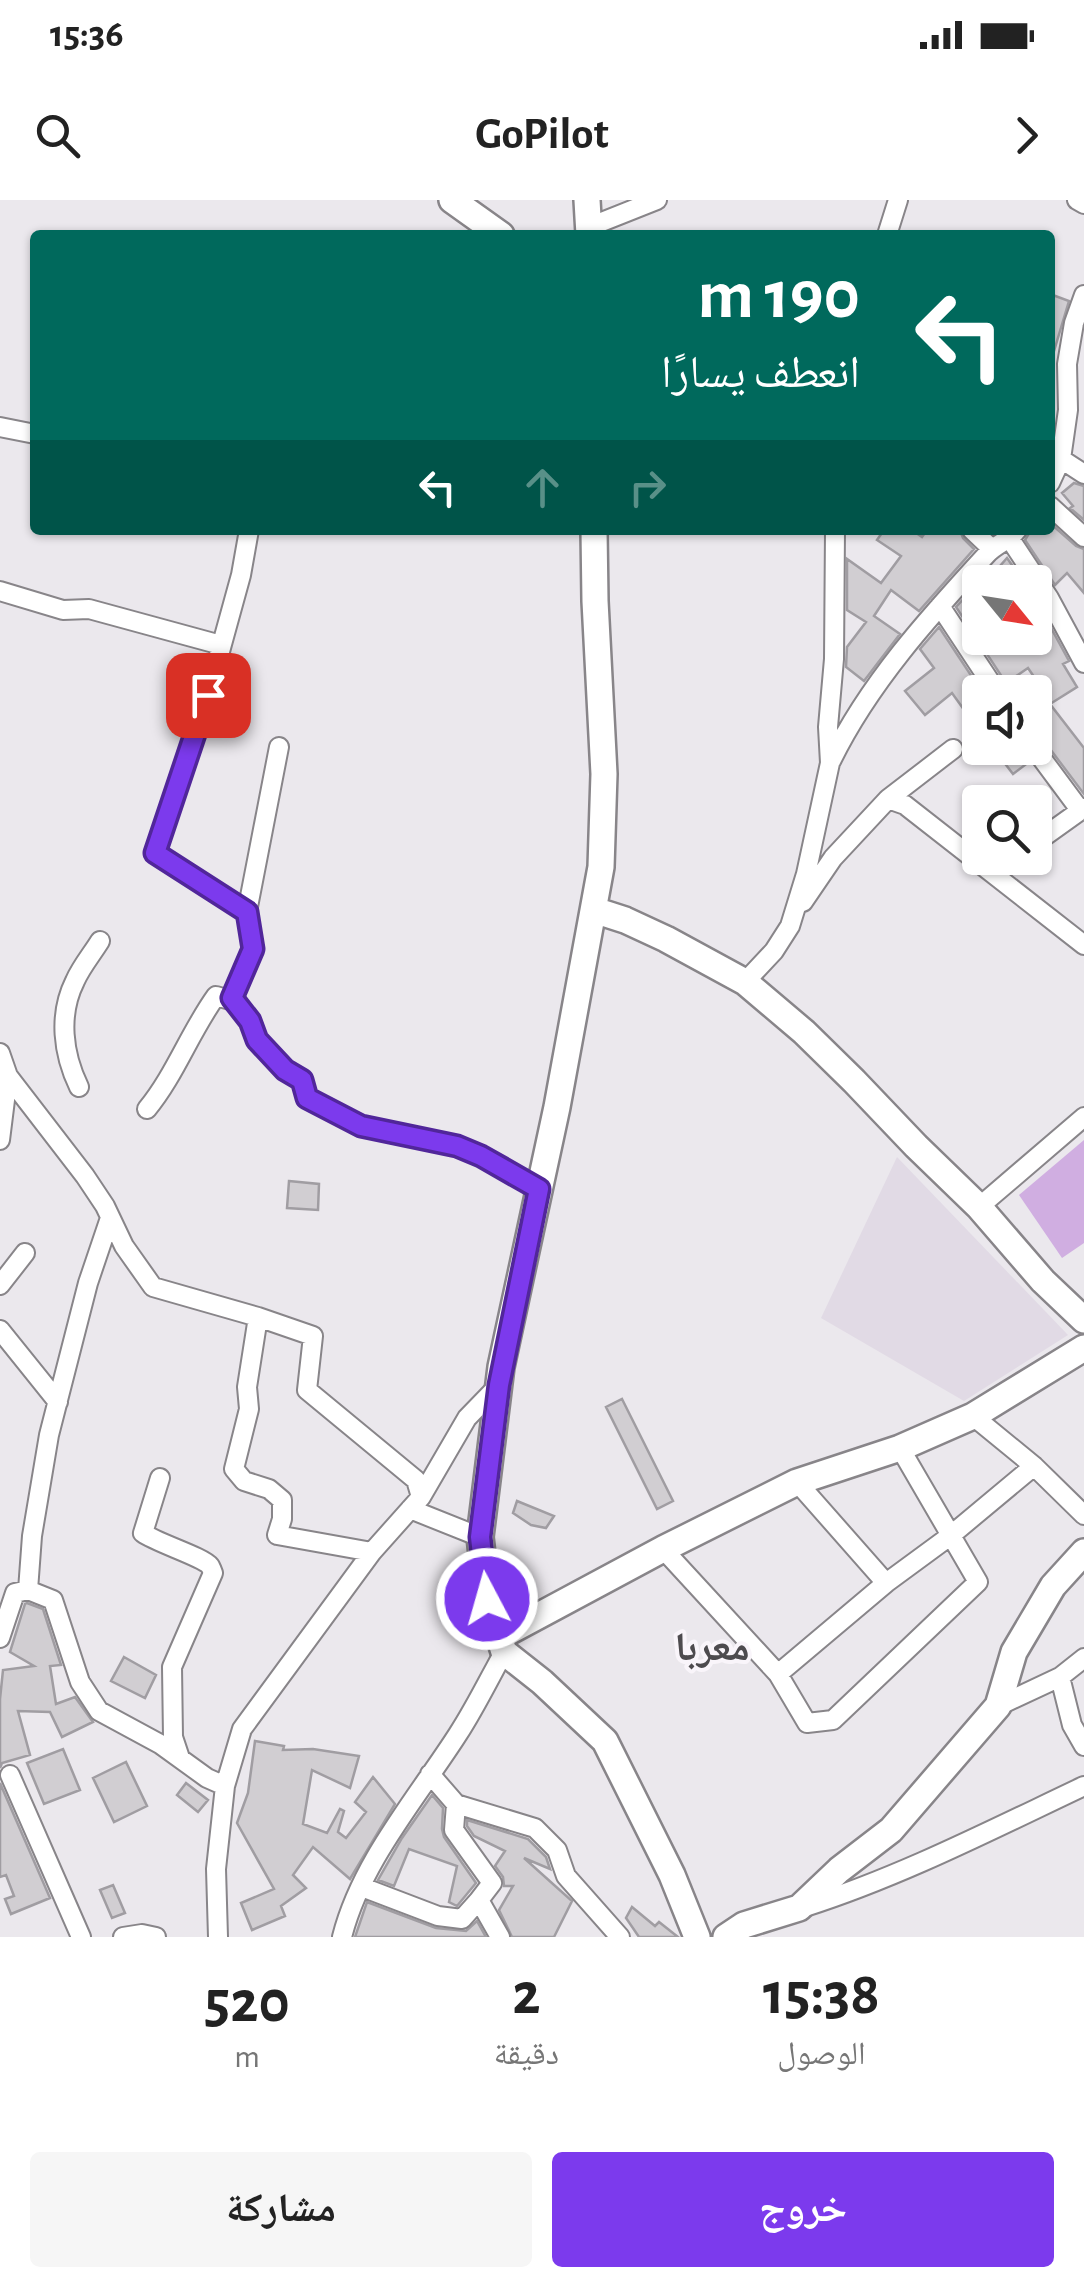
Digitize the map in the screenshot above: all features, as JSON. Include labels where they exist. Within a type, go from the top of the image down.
[{"type":"main road","points":[[452,200],[494,230]]},
{"type":"main road","points":[[587,200],[589,230]]},
{"type":"main road","points":[[594,535],[604,774],[601,867],[499,1385],[480,1537],[487,1599],[502,1644],[605,1741],[672,1875],[698,1937]]},
{"type":"main road","points":[[594,910],[666,939],[745,982],[804,1032],[979,1207],[1043,1281],[1084,1320]]},
{"type":"main road","points":[[502,1644],[663,1548],[796,1482],[900,1448],[973,1416],[1084,1348]]},
{"type":"main road","points":[[726,1937],[744,1925],[800,1908],[839,1870],[891,1830],[998,1706],[1014,1652],[1054,1586],[1084,1552]]},
{"type":"street","points":[[591,230],[657,200]]},
{"type":"street","points":[[889,230],[898,200]]},
{"type":"street","points":[[1077,200],[1084,204]]},
{"type":"street","points":[[1055,472],[1076,415],[1067,364],[1084,295]]},
{"type":"street","points":[[1067,364],[1084,374]]},
{"type":"street","points":[[0,428],[30,433]]},
{"type":"street","points":[[1061,459],[1084,474]]},
{"type":"street","points":[[1055,511],[1084,538]]},
{"type":"street","points":[[247,912],[155,853],[208,695],[248,535]]},
{"type":"street","points":[[830,763],[835,535]]},
{"type":"street","points":[[977,535],[992,549]]},
{"type":"street","points":[[745,982],[774,951],[790,926],[806,874],[830,763],[841,740],[870,694],[940,606],[992,549],[1013,535]]},
{"type":"street","points":[[1015,535],[1084,663]]},
{"type":"street","points":[[0,591],[62,610],[88,608],[222,645]]},
{"type":"street","points":[[940,606],[986,675]]},
{"type":"street","points":[[279,747],[247,912],[253,949],[232,998],[250,1021],[257,1040],[285,1070],[302,1080],[307,1098],[361,1126],[457,1146],[539,1189]]},
{"type":"street","points":[[794,915],[833,858],[888,800],[954,749]]},
{"type":"street","points":[[1047,765],[1082,809],[1052,831]]},
{"type":"street","points":[[888,800],[905,805],[962,849]]},
{"type":"street","points":[[996,875],[1084,946]]},
{"type":"street","points":[[79,1088],[69,1067],[62,1022],[74,983],[100,941]]},
{"type":"street","points":[[147,1109],[216,996],[237,1002]]},
{"type":"street","points":[[0,1053],[8,1076],[85,1176],[124,1246],[153,1287],[313,1336],[307,1390],[416,1480],[416,1503]]},
{"type":"street","points":[[0,1140],[8,1076]]},
{"type":"street","points":[[979,1207],[1084,1117]]},
{"type":"street","points":[[28,1590],[32,1536],[50,1435],[88,1282],[110,1218]]},
{"type":"street","points":[[0,1285],[24,1253]]},
{"type":"street","points":[[258,1317],[246,1388],[249,1409],[234,1469],[244,1481],[270,1489],[282,1500],[277,1535],[372,1552]]},
{"type":"street","points":[[0,1330],[58,1402]]},
{"type":"street","points":[[218,1937],[216,1869],[225,1786],[242,1729],[372,1552],[416,1503],[467,1418],[499,1385]]},
{"type":"street","points":[[973,1416],[1034,1466],[1084,1515]]},
{"type":"street","points":[[663,1548],[778,1674],[807,1723],[833,1720],[978,1582],[900,1448]]},
{"type":"street","points":[[778,1674],[1034,1466]]},
{"type":"street","points":[[160,1478],[143,1532],[206,1562],[213,1573],[172,1667],[173,1737],[180,1758]]},
{"type":"street","points":[[796,1482],[886,1583]]},
{"type":"street","points":[[416,1503],[480,1537]]},
{"type":"street","points":[[0,1638],[16,1593],[28,1590],[53,1600],[80,1682],[99,1711],[225,1786]]},
{"type":"street","points":[[342,1937],[382,1846],[460,1732],[502,1644]]},
{"type":"street","points":[[998,1706],[1060,1677],[1084,1658]]},
{"type":"street","points":[[1060,1677],[1072,1725],[1084,1746]]},
{"type":"street","points":[[10,1774],[81,1937]]},
{"type":"street","points":[[430,1774],[456,1804],[536,1828],[557,1850],[566,1876],[620,1937]]},
{"type":"street","points":[[800,1908],[881,1879],[1084,1786]]},
{"type":"street","points":[[362,1887],[438,1916],[462,1919],[492,1883],[454,1830],[456,1804]]},
{"type":"street","points":[[480,1900],[500,1937]]},
{"type":"street","points":[[124,1937],[156,1937]]},
{"type":"shaded area","points":[[1084,1140],[1084,1243],[1062,1258],[1019,1195]]},
{"type":"shaded area","points":[[897,1157],[1068,1335],[964,1401],[821,1318]]},
{"type":"building","points":[[1055,296],[1069,301],[1055,348]]},
{"type":"building","points":[[1074,483],[1084,486],[1084,520],[1070,508],[1073,506],[1062,493]]},
{"type":"building","points":[[1055,527],[1084,549],[1084,593],[1067,573],[1055,585],[1052,565],[1042,565],[1025,540],[1028,535],[1055,535]]},
{"type":"building","points":[[880,535],[962,535],[974,549],[919,611],[891,590],[874,616],[900,634],[864,681],[846,667],[847,647],[866,622],[847,610],[847,559],[881,583],[901,556],[877,540]]},
{"type":"building","points":[[939,627],[971,675],[962,675],[962,707],[952,693],[925,715],[905,691],[934,668],[920,649]]},
{"type":"building","points":[[1052,630],[1069,661],[1063,664],[1077,687],[1052,703],[1052,675],[1033,675],[1028,668],[1018,675],[1001,675],[988,655],[1052,655]]},
{"type":"building","points":[[1052,707],[1084,748],[1084,794],[1052,752]]},
{"type":"building","points":[[1006,765],[1025,765],[1013,774]]},
{"type":"building","points":[[289,1181],[319,1184],[318,1210],[287,1208]]},
{"type":"building","points":[[622,1399],[673,1501],[657,1509],[606,1407]]},
{"type":"building","points":[[517,1501],[554,1516],[546,1528],[531,1525],[513,1513]]},
{"type":"building","points":[[27,1603],[43,1609],[61,1665],[50,1666],[56,1704],[75,1697],[93,1722],[62,1737],[50,1712],[18,1711],[30,1755],[2,1763],[0,1768],[3,1670],[34,1666],[10,1652]]},
{"type":"building","points":[[124,1657],[156,1675],[145,1698],[111,1681]]},
{"type":"building","points":[[255,1741],[284,1746],[283,1750],[313,1749],[359,1756],[350,1788],[312,1770],[303,1824],[327,1833],[340,1809],[344,1811],[338,1832],[346,1838],[366,1812],[355,1802],[373,1777],[395,1804],[350,1879],[313,1847],[293,1875],[306,1888],[281,1906],[285,1916],[252,1930],[241,1903],[274,1889],[237,1823],[248,1793]]},
{"type":"building","points":[[63,1749],[80,1790],[44,1804],[27,1763]]},
{"type":"building","points":[[126,1762],[147,1806],[114,1822],[93,1778]]},
{"type":"building","points":[[0,1783],[50,1898],[11,1914],[5,1899],[14,1896],[6,1875],[0,1877]]},
{"type":"building","points":[[186,1783],[208,1800],[198,1812],[177,1795]]},
{"type":"building","points":[[432,1795],[443,1808],[444,1837],[476,1883],[457,1906],[449,1902],[457,1866],[409,1849],[394,1886],[378,1880]]},
{"type":"building","points":[[467,1820],[528,1839],[546,1857],[550,1869],[524,1858],[572,1901],[554,1937],[512,1937],[499,1910],[513,1886],[504,1886],[495,1866],[505,1851],[474,1836]]},
{"type":"building","points":[[113,1885],[125,1913],[112,1918],[100,1890]]},
{"type":"building","points":[[367,1902],[436,1928],[466,1931],[477,1921],[486,1937],[355,1937]]},
{"type":"building","points":[[632,1907],[655,1926],[659,1922],[678,1937],[639,1937],[626,1918]]},
{"type":"district","name":"معربا","points":[[712,1648]]},
{"type":"route","points":[[208,695],[155,853],[247,912],[253,949],[232,998],[244,1010],[257,1040],[285,1070],[302,1080],[307,1098],[361,1126],[457,1146],[539,1189],[501,1367],[480,1537],[487,1599]]}]
